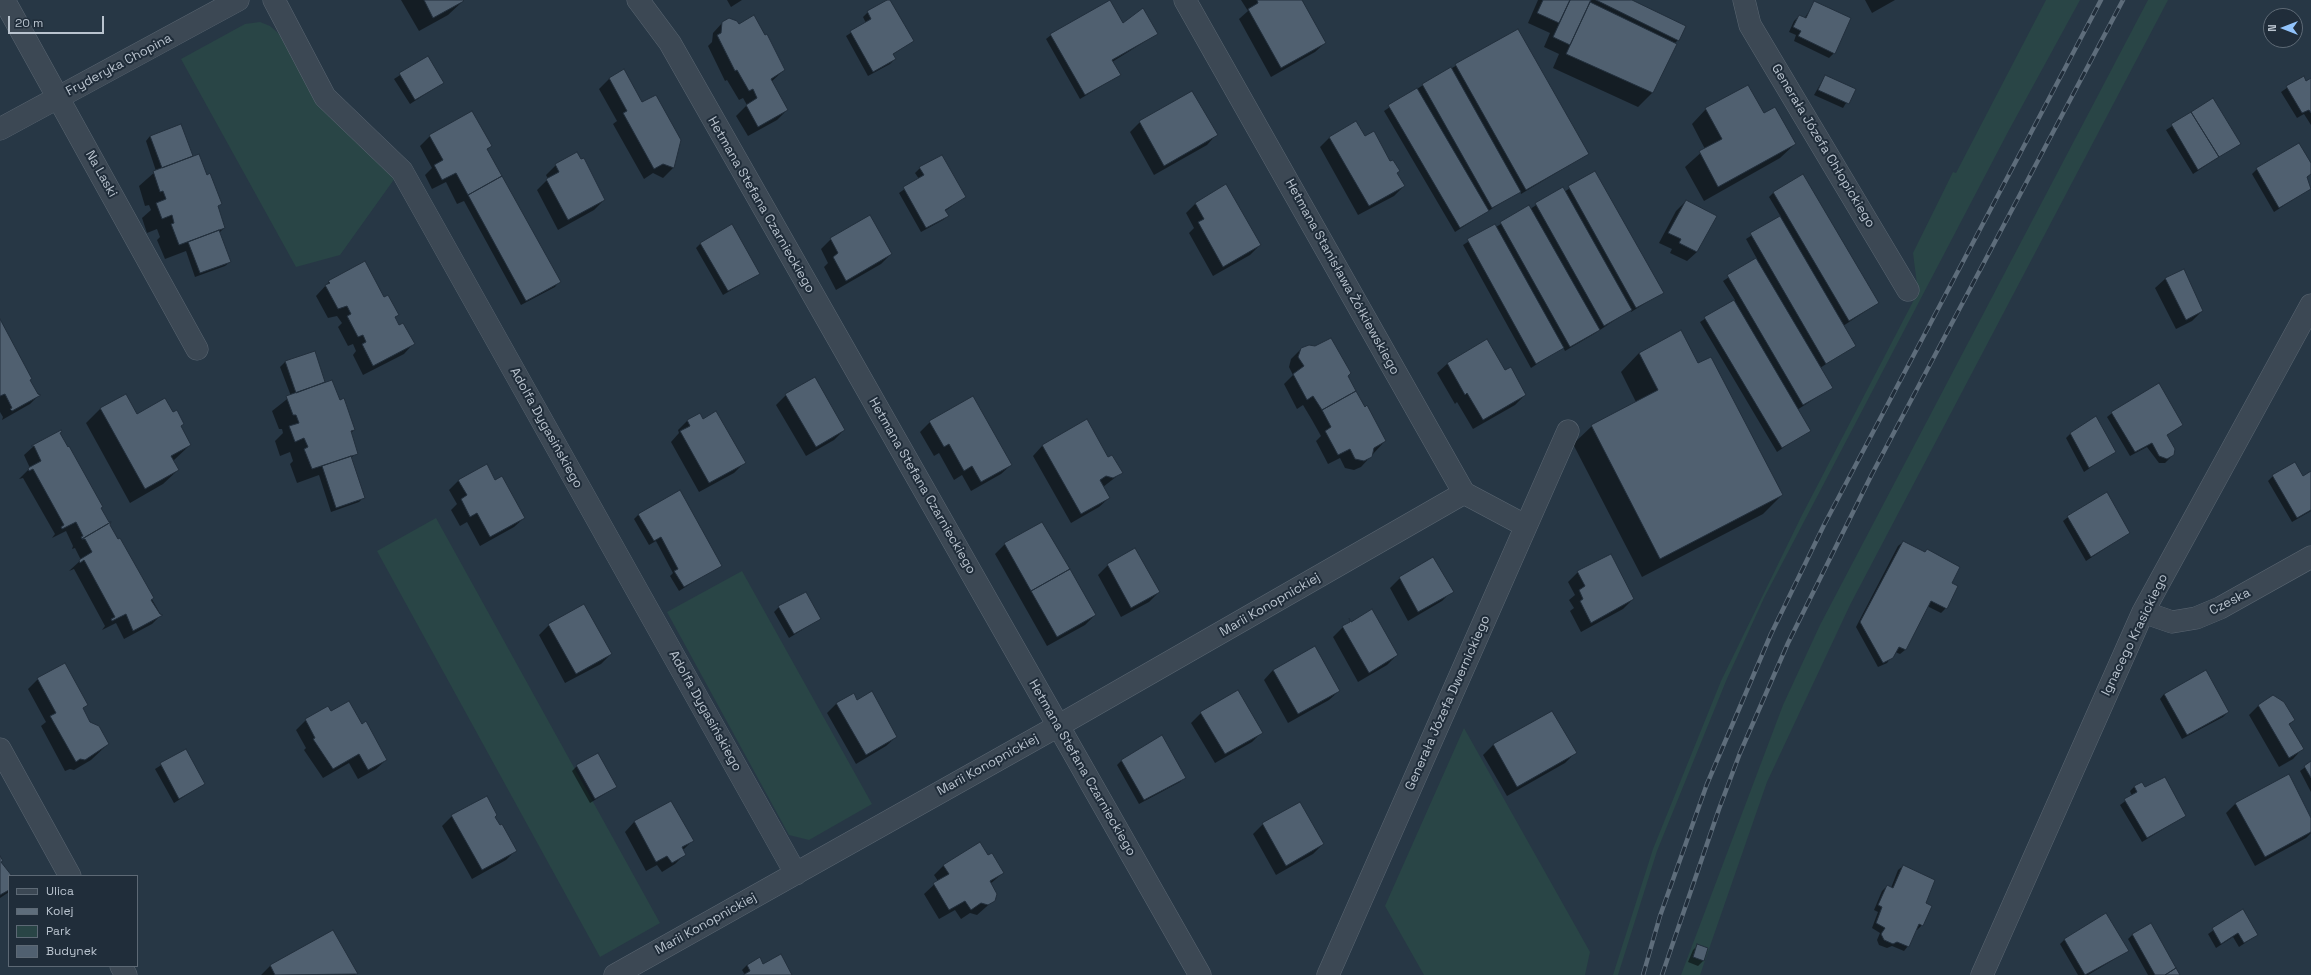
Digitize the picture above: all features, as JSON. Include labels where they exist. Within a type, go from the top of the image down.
[{"type":"street","name":"Na Laski","points":[[4,0],[197,349]]},
{"type":"street","name":"Fryderyka Chopina","points":[[0,129],[238,0]]},
{"type":"street","name":"Adolfa Dygasińskiego","points":[[274,0],[325,97],[402,171],[796,874]]},
{"type":"street","name":"Hetmana Stefana Czarnieckiego","points":[[638,0],[670,43],[1200,975]]},
{"type":"street","name":"Hetmana Stanisława Żółkiewskiego","points":[[1185,0],[1464,494]]},
{"type":"street","name":"Generała Józefa Chłopickiego","points":[[1744,0],[1750,25],[1908,290]]},
{"type":"street","name":"Ignacego Krasickiego","points":[[1982,975],[2143,612],[2311,305]]},
{"type":"street","name":"Generała Józefa Dwernickiego","points":[[1328,975],[1568,431]]},
{"type":"street","name":"Marii Konopnickiej","points":[[615,975],[1058,726],[1464,494]]},
{"type":"street","points":[[1464,494],[1526,526]]},
{"type":"street","name":"Czeska","points":[[2143,612],[2172,622],[2196,618],[2220,608],[2311,557]]},
{"type":"street","points":[[0,749],[69,875]]},
{"type":"green space","points":[[2046,0],[2080,0],[2009,130],[1764,598],[1726,681],[1657,851],[1618,975],[1613,975],[1653,849],[1721,681],[1802,515],[1918,292],[1913,253],[1953,172],[1956,173]]},
{"type":"green space","points":[[2148,0],[2168,0],[1850,605],[1767,782],[1700,975],[1681,975],[1783,705],[1820,625]]},
{"type":"green space","points":[[260,22],[270,26],[277,32],[395,178],[340,255],[296,267],[181,59],[245,24]]},
{"type":"green space","points":[[436,518],[660,923],[600,957],[377,551]]},
{"type":"green space","points":[[742,571],[872,804],[809,840],[789,835],[667,612]]},
{"type":"green space","points":[[1464,728],[1590,952],[1585,975],[1424,975],[1385,906]]},
{"type":"building","points":[[424,0],[463,0],[464,1],[433,18]]},
{"type":"building","points":[[887,0],[890,0],[914,41],[893,54],[896,59],[873,72],[850,31],[871,19],[867,11]]},
{"type":"building","points":[[1110,0],[1123,23],[1143,8],[1158,34],[1112,60],[1121,75],[1085,95],[1050,34]]},
{"type":"building","points":[[1257,0],[1302,0],[1326,43],[1281,68],[1248,9],[1258,3]]},
{"type":"building","points":[[1543,0],[1570,0],[1559,23],[1537,13]]},
{"type":"building","points":[[1570,0],[1591,0],[1570,45],[1553,37]]},
{"type":"building","points":[[1596,0],[1632,0],[1686,26],[1679,41]]},
{"type":"building","points":[[1814,1],[1851,18],[1835,54],[1798,36],[1801,31],[1793,27],[1799,15],[1806,18]]},
{"type":"building","points":[[1590,2],[1677,44],[1653,93],[1566,54]]},
{"type":"building","points":[[754,15],[765,35],[767,34],[785,70],[771,79],[788,110],[758,127],[746,105],[757,98],[753,89],[749,91],[737,70],[735,71],[717,35],[721,33],[722,22],[729,18],[737,21],[739,24]]},
{"type":"building","points":[[1518,29],[1589,154],[1526,190],[1455,64]]},
{"type":"building","points":[[428,56],[444,83],[415,100],[399,73]]},
{"type":"building","points":[[1451,67],[1521,192],[1492,208],[1422,84]]},
{"type":"building","points":[[624,69],[642,102],[656,95],[681,140],[674,168],[663,164],[654,169],[623,113],[627,111],[609,78]]},
{"type":"building","points":[[1825,75],[1856,89],[1849,104],[1818,90]]},
{"type":"building","points":[[2304,76],[2306,81],[2311,78],[2311,113],[2309,110],[2302,113],[2286,86]]},
{"type":"building","points":[[1748,85],[1764,113],[1775,107],[1796,144],[1718,187],[1699,151],[1722,139],[1705,108]]},
{"type":"building","points":[[1417,88],[1489,211],[1460,228],[1388,105]]},
{"type":"building","points":[[1192,91],[1218,135],[1164,166],[1139,121]]},
{"type":"building","points":[[2213,98],[2241,144],[2219,157],[2191,112]]},
{"type":"building","points":[[472,111],[492,146],[487,149],[502,176],[468,195],[456,173],[442,180],[434,165],[443,160],[429,135]]},
{"type":"building","points":[[2191,112],[2219,157],[2198,170],[2171,124]]},
{"type":"building","points":[[1356,121],[1365,136],[1374,131],[1390,161],[1393,160],[1400,171],[1397,173],[1405,186],[1369,206],[1329,137]]},
{"type":"building","points":[[181,124],[193,156],[162,168],[150,136]]},
{"type":"building","points":[[2299,143],[2311,163],[2311,174],[2307,177],[2311,189],[2279,208],[2256,168]]},
{"type":"building","points":[[577,152],[581,159],[584,158],[605,200],[568,220],[546,179],[559,172],[555,164]]},
{"type":"building","points":[[199,154],[207,175],[210,173],[222,204],[218,206],[225,228],[179,245],[171,224],[174,223],[172,215],[162,219],[156,203],[166,199],[163,191],[160,192],[153,171]]},
{"type":"building","points":[[942,155],[966,197],[945,210],[949,216],[926,228],[903,187],[924,175],[919,167]]},
{"type":"building","points":[[1595,171],[1664,293],[1636,308],[1568,186]]},
{"type":"building","points":[[1803,174],[1879,303],[1849,321],[1773,192]]},
{"type":"building","points":[[502,176],[561,282],[526,301],[468,195]]},
{"type":"building","points":[[1226,184],[1261,245],[1223,267],[1198,222],[1204,219],[1195,203]]},
{"type":"building","points":[[1563,187],[1632,310],[1604,326],[1535,203]]},
{"type":"building","points":[[1686,200],[1717,216],[1697,252],[1679,243],[1681,239],[1668,233]]},
{"type":"building","points":[[1529,205],[1600,330],[1570,347],[1500,222]]},
{"type":"building","points":[[870,215],[892,254],[846,281],[833,257],[838,253],[830,238]]},
{"type":"building","points":[[1780,216],[1856,346],[1826,364],[1750,233]]},
{"type":"building","points":[[732,224],[760,274],[728,291],[700,243]]},
{"type":"building","points":[[1495,224],[1564,348],[1536,364],[1467,239]]},
{"type":"building","points":[[219,230],[231,262],[200,273],[188,242]]},
{"type":"building","points":[[1756,258],[1833,388],[1803,405],[1727,275]]},
{"type":"building","points":[[365,261],[384,297],[388,295],[399,315],[395,317],[399,325],[403,323],[415,344],[373,366],[362,344],[366,342],[363,335],[358,337],[347,316],[351,314],[347,306],[338,309],[325,285],[330,283],[328,281]]},
{"type":"building","points":[[2184,269],[2203,311],[2186,320],[2165,278]]},
{"type":"building","points":[[1734,300],[1811,431],[1782,448],[1704,317]]},
{"type":"building","points":[[0,319],[32,379],[30,380],[38,394],[41,395],[12,411],[5,394],[0,396]]},
{"type":"building","points":[[1681,330],[1698,363],[1711,357],[1783,495],[1660,559],[1591,425],[1658,390],[1639,353]]},
{"type":"building","points":[[1331,338],[1351,373],[1348,376],[1356,391],[1322,410],[1313,396],[1307,400],[1293,374],[1304,366],[1298,357],[1301,348],[1309,345],[1315,346]]},
{"type":"building","points":[[1487,339],[1505,370],[1511,367],[1526,395],[1483,420],[1467,393],[1465,395],[1447,363]]},
{"type":"building","points":[[315,351],[325,382],[296,393],[285,361]]},
{"type":"building","points":[[815,377],[845,430],[816,447],[785,394]]},
{"type":"building","points":[[332,380],[340,400],[344,398],[355,430],[351,431],[358,454],[312,469],[304,449],[308,447],[304,438],[295,442],[289,426],[299,423],[296,415],[293,415],[286,396]]},
{"type":"building","points":[[2159,383],[2183,425],[2167,435],[2175,449],[2174,455],[2167,459],[2159,456],[2152,443],[2135,452],[2111,412]]},
{"type":"building","points":[[1356,391],[1365,407],[1367,405],[1386,441],[1374,448],[1372,457],[1364,461],[1355,459],[1350,449],[1338,455],[1325,431],[1331,427],[1322,410]]},
{"type":"building","points":[[126,394],[137,414],[165,398],[173,412],[177,410],[184,424],[181,426],[191,445],[171,456],[179,470],[145,489],[100,408]]},
{"type":"building","points":[[973,396],[1012,465],[981,482],[972,466],[964,471],[949,444],[944,447],[929,421]]},
{"type":"building","points":[[716,411],[746,463],[709,483],[680,431],[690,426],[687,420],[700,413],[703,419]]},
{"type":"building","points":[[2096,416],[2116,452],[2089,468],[2070,433]]},
{"type":"building","points":[[1087,419],[1108,457],[1112,455],[1123,473],[1113,478],[1106,476],[1100,480],[1110,498],[1081,514],[1042,445]]},
{"type":"building","points":[[61,430],[62,432],[60,433],[68,447],[69,446],[103,507],[101,508],[109,522],[111,522],[82,539],[81,537],[83,536],[76,522],[62,529],[61,527],[64,525],[33,469],[29,471],[28,468],[41,461],[34,446],[31,446]]},
{"type":"building","points":[[351,456],[365,498],[336,508],[322,466]]},
{"type":"building","points":[[2295,462],[2303,476],[2311,471],[2311,510],[2297,518],[2272,475]]},
{"type":"building","points":[[487,464],[495,480],[502,476],[525,518],[490,537],[477,513],[470,517],[461,499],[467,495],[458,480]]},
{"type":"building","points":[[680,490],[722,566],[684,587],[674,571],[678,569],[661,537],[654,541],[638,514]]},
{"type":"building","points":[[2107,492],[2130,533],[2091,557],[2067,516]]},
{"type":"building","points":[[111,522],[110,525],[118,539],[120,538],[154,598],[151,600],[160,614],[163,615],[133,631],[126,614],[112,621],[111,619],[115,617],[84,560],[80,563],[79,560],[92,552],[85,539],[82,539]]},
{"type":"building","points":[[1042,522],[1070,569],[1031,591],[1004,543]]},
{"type":"building","points":[[1903,541],[1925,552],[1927,549],[1960,567],[1952,583],[1958,586],[1947,609],[1931,601],[1906,650],[1899,647],[1893,658],[1883,663],[1860,622]]},
{"type":"building","points":[[1135,548],[1160,592],[1131,608],[1107,564]]},
{"type":"building","points":[[1611,554],[1634,599],[1591,623],[1580,601],[1583,599],[1579,590],[1585,586],[1577,571]]},
{"type":"building","points":[[1433,557],[1454,592],[1418,612],[1399,577]]},
{"type":"building","points":[[1070,569],[1096,615],[1057,637],[1031,591]]},
{"type":"building","points":[[806,592],[821,619],[794,634],[778,606]]},
{"type":"building","points":[[584,604],[612,654],[576,674],[548,624]]},
{"type":"building","points":[[1372,609],[1398,655],[1369,673],[1342,626],[1350,622],[1349,618],[1351,622]]},
{"type":"building","points":[[1315,646],[1340,691],[1298,714],[1273,670]]},
{"type":"building","points":[[65,663],[88,705],[83,708],[90,722],[99,726],[109,744],[85,760],[80,759],[76,762],[50,716],[56,713],[37,678]]},
{"type":"building","points":[[2206,670],[2229,712],[2187,735],[2164,694]]},
{"type":"building","points":[[1238,690],[1263,733],[1225,754],[1200,712]]},
{"type":"building","points":[[872,691],[897,737],[866,755],[836,703],[854,693],[857,700]]},
{"type":"building","points":[[2273,695],[2284,702],[2295,720],[2289,724],[2304,749],[2289,758],[2258,705]]},
{"type":"building","points":[[349,701],[362,724],[366,721],[387,760],[368,770],[359,754],[333,769],[313,739],[315,738],[305,719],[328,706],[331,711]]},
{"type":"building","points":[[1552,711],[1577,753],[1517,787],[1493,744]]},
{"type":"building","points":[[1162,735],[1186,778],[1144,800],[1121,760]]},
{"type":"building","points":[[186,749],[205,784],[179,799],[160,763]]},
{"type":"building","points":[[598,753],[617,787],[595,799],[576,765]]},
{"type":"building","points":[[2311,761],[2311,778],[2304,766]]},
{"type":"building","points":[[2289,774],[2311,818],[2311,832],[2265,857],[2235,803]]},
{"type":"building","points":[[2165,777],[2186,816],[2147,838],[2124,799],[2137,792],[2134,786],[2142,782],[2145,787]]},
{"type":"building","points":[[487,796],[497,815],[495,817],[500,825],[502,824],[517,851],[482,870],[451,815]]},
{"type":"building","points":[[671,801],[694,841],[682,847],[686,855],[672,863],[667,856],[656,862],[634,821]]},
{"type":"building","points":[[1300,802],[1324,844],[1286,866],[1262,823]]},
{"type":"building","points":[[980,842],[988,855],[992,853],[1004,873],[990,881],[997,894],[995,901],[988,905],[981,903],[971,910],[965,901],[949,910],[933,883],[949,874],[943,865]]},
{"type":"building","points":[[0,856],[3,861],[1,862],[11,875],[8,875],[8,891],[0,895]]},
{"type":"building","points":[[1903,865],[1935,880],[1926,903],[1932,906],[1923,926],[1919,924],[1909,947],[1897,942],[1893,944],[1884,940],[1881,934],[1885,928],[1876,923],[1882,907],[1878,905],[1887,885],[1893,888]]},
{"type":"building","points":[[2243,909],[2258,935],[2244,943],[2238,933],[2221,944],[2212,928]]},
{"type":"building","points":[[2106,913],[2129,951],[2085,975],[2064,939]]},
{"type":"building","points":[[2151,923],[2176,968],[2165,975],[2155,975],[2132,934]]},
{"type":"building","points":[[333,930],[358,974],[275,975],[270,965]]},
{"type":"building","points":[[1697,944],[1708,948],[1704,961],[1693,957]]},
{"type":"building","points":[[781,954],[792,975],[743,975],[750,971],[747,965],[760,957],[763,964]]},
{"type":"building","points":[[2176,968],[2180,975],[2165,975]]},
{"type":"railway","points":[[1643,975],[1660,916],[1707,784],[1771,634],[1824,525],[2101,0]]},
{"type":"railway","points":[[1662,975],[1719,809],[1740,753],[1788,643],[1872,474],[2123,0]]}]
